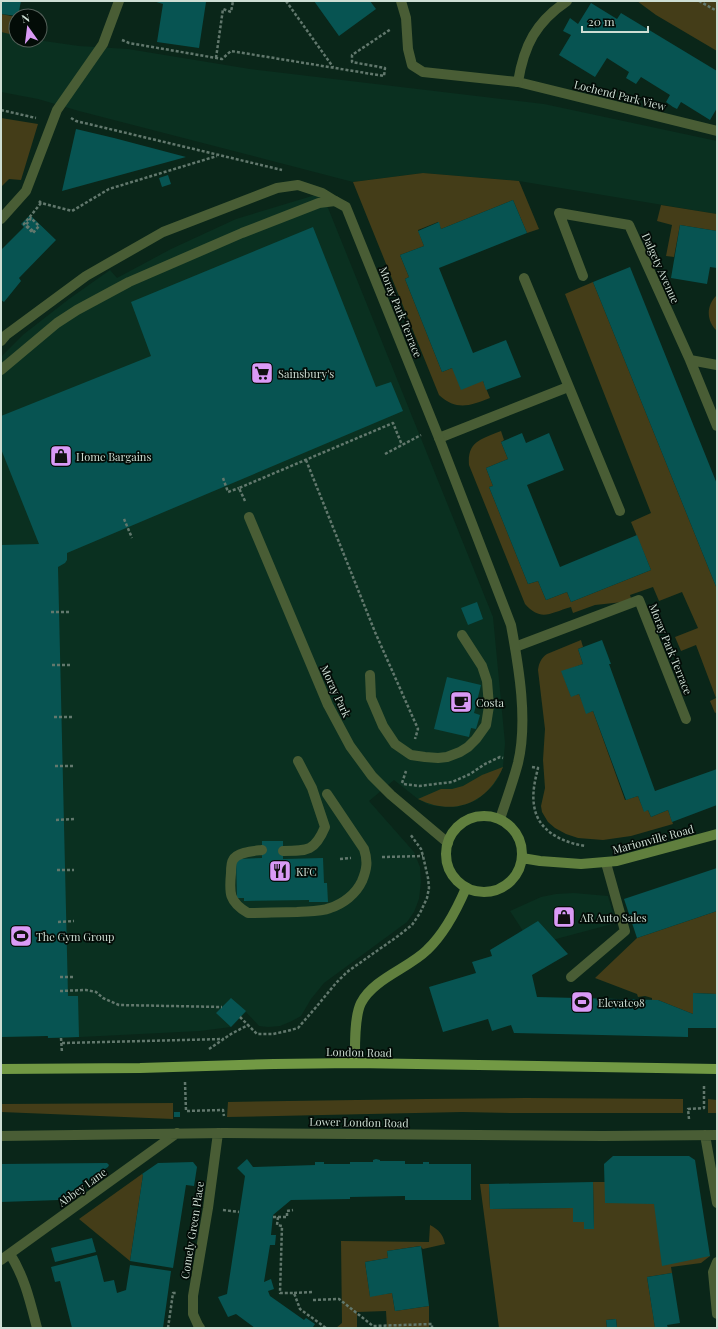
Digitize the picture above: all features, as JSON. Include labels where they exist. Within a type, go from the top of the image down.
[{"type":"main road","name":"London Road","points":[[1,1069],[355,1063],[717,1069]]},
{"type":"street","points":[[1,219],[26,192],[57,110],[102,44],[119,1]]},
{"type":"street","name":"Lochend Park View","points":[[401,1],[406,18],[408,49],[412,65],[423,72],[518,82],[717,131]]},
{"type":"street","points":[[518,82],[521,62],[528,43],[546,18],[567,1]]},
{"type":"street","name":"Moray Park Terrace","points":[[1,341],[6,335],[86,276],[163,232],[277,188],[298,185],[322,193],[346,207],[435,427],[511,625],[522,708],[522,735],[518,763],[500,819]]},
{"type":"street","points":[[1,370],[57,323],[77,310],[129,282],[242,233],[319,203],[335,201]]},
{"type":"street","name":"Dalgety Avenue","points":[[583,276],[559,213],[629,225],[690,360],[717,426]]},
{"type":"street","points":[[524,278],[620,511]]},
{"type":"street","points":[[690,360],[717,365]]},
{"type":"street","points":[[439,438],[568,387]]},
{"type":"street","name":"Moray Park","points":[[249,517],[328,705],[350,746],[372,776],[391,796],[448,843]]},
{"type":"street","name":"Moray Park Terrace","points":[[515,647],[639,600],[686,718]]},
{"type":"street","points":[[370,675],[371,698],[383,726],[395,744],[411,755],[438,758],[447,757],[460,752],[476,739],[486,725],[489,706],[487,681],[482,666],[462,635]]},
{"type":"street","points":[[283,850],[310,849],[316,844],[325,827],[312,788],[298,761]]},
{"type":"street","points":[[262,850],[237,856],[232,860],[230,894],[238,907],[248,913],[316,911],[331,908],[352,895],[361,883],[367,865],[367,858],[364,849],[327,794]]},
{"type":"street","points":[[487,816],[500,819],[510,826],[517,835],[521,846],[522,858],[517,872],[508,884],[495,890],[480,892],[466,888],[458,882],[452,874],[447,865],[446,855],[448,843],[453,831],[463,822],[474,817],[487,816]]},
{"type":"street","name":"Marionville Road","points":[[522,858],[581,864],[606,863],[631,858],[717,834]]},
{"type":"street","points":[[572,977],[625,931],[606,863]]},
{"type":"street","points":[[355,1063],[357,1015],[360,1003],[383,981],[428,949],[448,921],[466,888]]},
{"type":"street","name":"Lower London Road","points":[[1,1136],[177,1133],[556,1136],[717,1135]]},
{"type":"street","name":"Abbey Lane","points":[[1,1260],[177,1133]]},
{"type":"street","name":"Comely Green Place","points":[[200,1328],[193,1314],[193,1296],[221,1133]]},
{"type":"street","points":[[705,1135],[717,1203]]},
{"type":"street","points":[[10,1254],[19,1269],[37,1328]]},
{"type":"street","points":[[717,1262],[712,1272],[717,1314]]},
{"type":"path","points":[[216,58],[223,9],[231,12],[233,1]]},
{"type":"path","points":[[286,1],[333,67]]},
{"type":"path","points":[[699,1],[717,11]]},
{"type":"path","points":[[118,38],[129,43],[222,59],[231,51],[384,76],[385,68],[352,62],[352,55],[406,18]]},
{"type":"path","points":[[1,110],[52,122]]},
{"type":"path","points":[[57,110],[76,121],[218,156],[288,171]]},
{"type":"path","points":[[26,192],[41,203],[72,211],[110,189],[218,156]]},
{"type":"path","points":[[33,231],[26,225],[31,218],[39,226],[33,233],[24,224],[41,203]]},
{"type":"path","points":[[223,478],[228,492],[393,423],[402,445]]},
{"type":"path","points":[[386,454],[435,427]]},
{"type":"path","points":[[306,460],[375,632],[418,729],[402,784],[391,796]]},
{"type":"path","points":[[239,488],[245,501]]},
{"type":"path","points":[[124,519],[132,538]]},
{"type":"path","points":[[51,612],[70,612]]},
{"type":"path","points":[[52,665],[71,665]]},
{"type":"path","points":[[54,717],[72,717]]},
{"type":"path","points":[[402,784],[419,786],[452,782],[470,774],[485,764],[500,757],[538,768],[534,790],[536,816],[549,832],[572,843],[591,846]]},
{"type":"path","points":[[55,766],[73,766]]},
{"type":"path","points":[[56,820],[74,819]]},
{"type":"path","points":[[240,1017],[257,1034],[287,1032],[298,1028],[347,972],[412,925],[427,898],[429,888],[427,871],[421,849],[408,832]]},
{"type":"path","points":[[57,870],[74,870]]},
{"type":"path","points":[[58,922],[74,921]]},
{"type":"path","points":[[60,977],[75,977]]},
{"type":"path","points":[[60,991],[86,990],[96,992],[103,998],[119,1005],[222,1007]]},
{"type":"path","points":[[62,1043],[224,1039],[248,1025]]},
{"type":"path","points":[[185,1066],[186,1111],[223,1110],[221,1133]]},
{"type":"path","points":[[690,1136],[688,1109],[704,1108],[704,1069]]},
{"type":"path","points":[[273,1217],[287,1217],[287,1211],[293,1210]]},
{"type":"path","points":[[278,1217],[277,1225],[282,1226],[280,1293],[294,1294],[313,1292]]},
{"type":"path","points":[[168,1328],[173,1293]]},
{"type":"path","points":[[294,1294],[300,1309],[326,1328]]},
{"type":"path","points":[[313,1300],[339,1299],[373,1326],[432,1324],[432,1328]]},
{"type":"shaded area","points":[[637,1],[717,1],[717,51],[656,15]]},
{"type":"shaded area","points":[[1,14],[8,15],[8,34],[1,32]]},
{"type":"shaded area","points":[[1,32],[8,33],[8,48],[48,48],[48,42],[79,46],[128,49],[250,69],[544,104],[717,141],[717,214],[519,181],[423,173],[353,182],[38,99],[1,92]]},
{"type":"shaded area","points":[[1,118],[38,124],[21,180],[9,179],[1,187]]},
{"type":"shaded area","points":[[423,173],[519,181],[539,229],[527,233],[513,200],[441,229],[438,222],[418,230],[424,246],[400,255],[409,277],[405,279],[442,372],[452,368],[483,381],[490,398],[469,405],[463,406],[452,403],[439,395],[353,182]]},
{"type":"shaded area","points":[[322,193],[493,617],[505,743],[503,767],[499,777],[492,787],[477,800],[457,807],[429,805],[418,799],[394,780],[369,801],[414,852],[420,867],[421,882],[419,899],[414,912],[407,922],[324,983],[311,999],[301,1016],[292,1021],[280,1026],[259,1026],[246,1012],[231,1027],[200,1031],[61,1038],[48,1038],[47,1036],[1,1037],[1,357],[24,334],[69,299],[110,270],[117,278],[171,249],[236,219]]},
{"type":"shaded area","points":[[661,205],[717,214],[717,231],[680,225],[674,257],[666,256],[672,225],[657,221]]},
{"type":"shaded area","points":[[593,282],[717,589],[717,712],[715,713],[710,701],[716,698],[696,645],[681,651],[675,637],[698,628],[682,592],[659,601],[653,587],[630,595],[632,601],[595,605],[573,613],[571,607],[546,614],[536,613],[525,604],[469,465],[470,451],[473,446],[482,439],[501,431],[504,440],[501,442],[508,459],[486,468],[493,486],[489,487],[528,584],[538,581],[546,600],[567,592],[571,602],[651,570],[631,522],[651,513],[565,294]]},
{"type":"shaded area","points":[[717,295],[717,331],[713,327],[709,318],[709,308],[713,299]]},
{"type":"shaded area","points":[[581,640],[583,647],[578,649],[583,664],[562,672],[571,696],[579,694],[587,713],[593,711],[625,800],[638,796],[644,811],[648,810],[651,817],[668,810],[673,824],[631,836],[603,840],[578,838],[555,828],[548,822],[542,812],[541,806],[545,788],[543,760],[545,729],[538,667],[542,659],[547,654]]},
{"type":"shaded area","points":[[503,767],[497,779],[488,790],[479,798],[468,803],[444,807],[418,799],[441,789],[452,789],[463,786],[482,775]]},
{"type":"shaded area","name":"AR Auto Sales","points":[[574,893],[608,896],[616,923],[556,939],[533,952],[523,931],[510,911],[541,897]]},
{"type":"shaded area","points":[[717,911],[717,994],[693,993],[693,1014],[658,1000],[652,1001],[652,998],[645,996],[638,997],[637,994],[595,978],[637,938]]},
{"type":"shaded area","points":[[525,1098],[683,1099],[683,1113],[462,1112],[227,1117],[228,1102]]},
{"type":"shaded area","points":[[708,1099],[717,1100],[717,1113],[708,1113]]},
{"type":"shaded area","points":[[173,1103],[173,1119],[1,1112],[1,1104]]},
{"type":"shaded area","points":[[142,1174],[143,1175],[130,1261],[79,1219]]},
{"type":"shaded area","points":[[593,1182],[605,1182],[654,1204],[710,1256],[701,1263],[671,1267],[672,1273],[647,1277],[655,1327],[617,1328],[616,1319],[606,1320],[607,1328],[499,1328],[480,1184],[489,1184],[490,1209],[573,1208],[573,1222],[584,1222],[584,1229],[594,1229]]},
{"type":"shaded area","points":[[430,1225],[440,1233],[445,1244],[423,1249],[420,1246],[387,1251],[388,1258],[365,1262],[370,1296],[392,1293],[395,1311],[429,1306],[429,1328],[387,1328],[386,1311],[357,1312],[357,1328],[336,1328],[342,1323],[341,1241],[429,1242]]},
{"type":"building","points":[[1,1],[21,1],[20,8],[8,8],[8,15],[1,14]]},
{"type":"building","points":[[153,1],[206,2],[199,48],[157,42],[163,4]]},
{"type":"building","points":[[314,1],[370,1],[376,9],[339,36]]},
{"type":"building","points":[[591,3],[617,19],[621,13],[717,71],[717,108],[710,120],[681,102],[677,109],[673,107],[666,102],[670,95],[641,77],[636,84],[626,78],[629,72],[607,58],[595,77],[559,55],[571,35],[563,31],[570,18],[578,24]]},
{"type":"building","points":[[76,129],[114,138],[186,157],[62,191]]},
{"type":"building","points":[[168,175],[171,184],[162,187],[159,178]]},
{"type":"building","points":[[513,200],[527,233],[439,268],[473,353],[506,340],[521,377],[486,390],[483,381],[461,390],[452,368],[442,372],[405,279],[409,277],[400,255],[424,246],[418,231],[439,222],[441,229]]},
{"type":"building","points":[[30,215],[56,240],[19,278],[21,281],[4,302],[1,300],[1,250],[24,227],[21,224]]},
{"type":"building","points":[[680,225],[717,231],[717,268],[710,267],[707,284],[671,278]]},
{"type":"building","points":[[313,227],[376,387],[391,382],[403,411],[67,553],[67,560],[58,567],[68,996],[78,996],[79,1037],[1,1037],[1,545],[39,544],[1,449],[1,416],[151,356],[131,302]]},
{"type":"building","points":[[630,267],[717,484],[717,589],[593,282]]},
{"type":"building","points":[[522,433],[526,443],[549,433],[564,470],[527,485],[560,567],[637,535],[651,570],[571,602],[567,592],[546,600],[538,581],[528,584],[489,487],[493,486],[486,468],[508,459],[501,442]]},
{"type":"building","points":[[477,602],[483,619],[468,625],[461,608]]},
{"type":"building","points":[[602,640],[611,664],[609,664],[655,791],[717,769],[717,805],[672,822],[668,810],[651,817],[648,810],[644,812],[638,796],[626,800],[593,711],[586,714],[579,694],[571,697],[561,671],[583,664],[578,649]]},
{"type":"building","points":[[447,677],[481,685],[474,713],[480,715],[476,729],[471,728],[469,737],[434,729]]},
{"type":"building","name":"KFC","points":[[262,841],[283,841],[283,859],[323,858],[324,883],[327,883],[328,902],[309,902],[309,900],[244,901],[244,898],[237,898],[236,859],[262,858]]},
{"type":"building","points":[[717,868],[717,911],[637,938],[624,899]]},
{"type":"building","points":[[538,921],[568,954],[532,975],[537,997],[658,1000],[693,1014],[693,993],[717,994],[717,1028],[688,1028],[688,1037],[514,1033],[511,1025],[492,1031],[488,1019],[443,1032],[429,987],[476,973],[472,962],[492,956],[490,950]]},
{"type":"building","points":[[231,998],[246,1011],[231,1027],[216,1013]]},
{"type":"building","points":[[174,1112],[180,1112],[180,1117],[174,1117]]},
{"type":"building","points":[[613,1156],[689,1156],[695,1160],[710,1256],[662,1266],[654,1204],[605,1203],[604,1164]]},
{"type":"building","points":[[247,1159],[253,1167],[315,1165],[315,1162],[324,1162],[324,1164],[350,1164],[350,1162],[373,1162],[373,1160],[376,1159],[380,1161],[405,1161],[405,1164],[423,1164],[423,1162],[429,1162],[429,1164],[471,1164],[471,1200],[405,1200],[405,1196],[291,1200],[273,1215],[271,1235],[276,1235],[275,1245],[270,1245],[264,1282],[271,1279],[274,1289],[268,1291],[270,1296],[304,1320],[306,1318],[315,1324],[313,1327],[315,1328],[255,1328],[236,1314],[228,1317],[218,1297],[227,1294],[245,1176],[237,1168]]},
{"type":"building","points":[[193,1162],[197,1167],[194,1186],[186,1185],[173,1268],[130,1261],[142,1174],[158,1163]]},
{"type":"building","points":[[107,1163],[109,1165],[108,1167],[59,1200],[1,1202],[1,1164]]},
{"type":"building","points":[[593,1182],[594,1229],[584,1229],[584,1222],[573,1222],[573,1208],[490,1209],[489,1184]]},
{"type":"building","points":[[92,1238],[96,1252],[55,1262],[51,1248]]},
{"type":"building","points":[[421,1246],[429,1306],[395,1311],[392,1293],[370,1297],[365,1262],[388,1258],[387,1251]]},
{"type":"building","points":[[97,1255],[104,1282],[114,1280],[117,1293],[126,1290],[130,1265],[171,1271],[163,1328],[72,1328],[60,1281],[55,1282],[51,1267]]},
{"type":"building","points":[[672,1273],[680,1323],[667,1325],[668,1328],[655,1328],[647,1277]]},
{"type":"building","points":[[616,1319],[617,1328],[607,1328],[606,1320]]},
{"type":"place","name":"Sainsbury's","points":[[262,373]]},
{"type":"place","name":"Home Bargains","points":[[61,456]]},
{"type":"place","name":"Costa","points":[[461,702]]},
{"type":"place","name":"KFC","points":[[280,871]]},
{"type":"place","name":"AR Auto Sales","points":[[564,917]]},
{"type":"place","name":"The Gym Group","points":[[21,936]]},
{"type":"place","name":"Elevate98","points":[[582,1002]]}]
